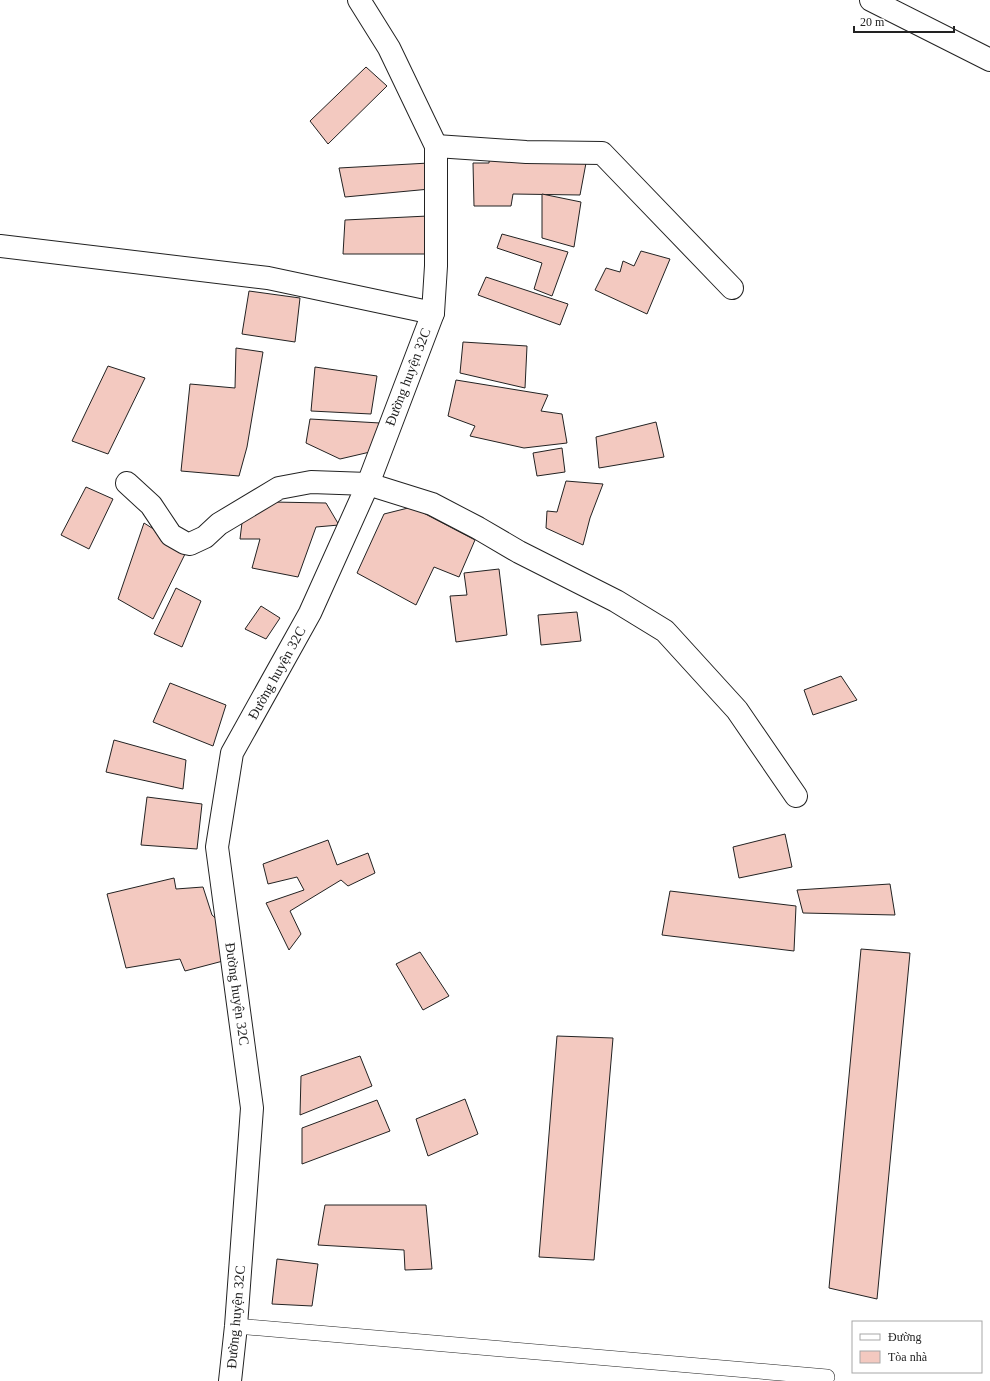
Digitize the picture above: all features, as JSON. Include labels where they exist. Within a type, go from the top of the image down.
[{"type":"street","name":"Đường huyện 32C","points":[[230,1381],[236,1326],[252,1108],[217,847],[232,753],[310,613],[368,484],[433,313],[436,266],[436,146],[390,48],[359,0]]},
{"type":"street","points":[[871,0],[990,60]]},
{"type":"street","points":[[436,146],[526,152],[602,153],[732,288]]},
{"type":"street","points":[[0,246],[268,278],[433,313]]},
{"type":"street","points":[[127,483],[151,505],[171,535],[185,543],[190,544],[205,537],[219,524],[279,488],[311,482],[368,484],[432,504],[478,528],[519,552],[616,601],[665,631],[737,710],[796,796]]},
{"type":"lane","points":[[236,1326],[827,1377]]},
{"type":"building","points":[[366,67],[387,86],[328,144],[310,121]]},
{"type":"building","points":[[490,149],[586,163],[580,195],[513,194],[511,206],[474,206],[473,163],[489,163]]},
{"type":"building","points":[[429,163],[430,189],[345,197],[339,168]]},
{"type":"building","points":[[542,194],[581,202],[574,247],[542,238]]},
{"type":"building","points":[[428,216],[431,254],[343,254],[345,220]]},
{"type":"building","points":[[502,234],[568,252],[552,296],[534,289],[542,263],[497,248]]},
{"type":"building","points":[[641,251],[670,259],[647,314],[595,290],[606,268],[620,272],[623,261],[634,266]]},
{"type":"building","points":[[486,277],[568,304],[560,325],[478,295]]},
{"type":"building","points":[[249,291],[300,298],[295,342],[242,334]]},
{"type":"building","points":[[463,342],[527,346],[525,388],[460,373]]},
{"type":"building","points":[[236,348],[263,352],[247,447],[239,476],[181,471],[190,384],[235,388]]},
{"type":"building","points":[[108,366],[145,378],[108,454],[72,441]]},
{"type":"building","points":[[315,367],[377,376],[371,414],[311,411]]},
{"type":"building","points":[[456,380],[548,395],[541,411],[562,414],[567,443],[524,448],[470,436],[475,426],[448,416]]},
{"type":"building","points":[[310,419],[380,423],[370,452],[340,459],[306,443]]},
{"type":"building","points":[[656,422],[664,457],[599,468],[596,437]]},
{"type":"building","points":[[562,448],[565,472],[537,476],[533,453]]},
{"type":"building","points":[[566,481],[603,484],[590,518],[583,545],[546,528],[547,511],[557,512]]},
{"type":"building","points":[[86,487],[113,499],[89,549],[61,535]]},
{"type":"building","points":[[273,502],[326,503],[339,525],[316,527],[298,577],[252,568],[260,539],[240,539],[244,506]]},
{"type":"building","points":[[412,507],[475,540],[459,577],[434,567],[416,605],[357,573],[384,514]]},
{"type":"building","points":[[144,523],[187,550],[153,619],[118,599]]},
{"type":"building","points":[[499,569],[507,635],[456,642],[450,596],[467,595],[464,573]]},
{"type":"building","points":[[176,588],[201,601],[182,647],[154,634]]},
{"type":"building","points":[[261,606],[280,618],[266,639],[245,629]]},
{"type":"building","points":[[577,612],[581,641],[541,645],[538,615]]},
{"type":"building","points":[[841,676],[857,700],[813,715],[804,690]]},
{"type":"building","points":[[170,683],[226,705],[213,746],[153,722]]},
{"type":"building","points":[[114,740],[186,760],[183,789],[106,772]]},
{"type":"building","points":[[147,797],[202,804],[197,849],[141,845]]},
{"type":"building","points":[[785,834],[792,867],[739,878],[733,847]]},
{"type":"building","points":[[328,840],[337,865],[368,853],[375,873],[348,886],[341,880],[290,911],[301,934],[289,950],[266,903],[304,890],[297,877],[268,884],[263,864]]},
{"type":"building","points":[[174,878],[176,889],[203,887],[212,915],[221,923],[223,961],[185,971],[180,959],[126,968],[107,894]]},
{"type":"building","points":[[890,884],[895,915],[803,913],[797,890]]},
{"type":"building","points":[[670,891],[796,906],[794,951],[662,935]]},
{"type":"building","points":[[861,949],[910,953],[877,1299],[829,1288]]},
{"type":"building","points":[[420,952],[449,996],[423,1010],[396,964]]},
{"type":"building","points":[[557,1036],[613,1038],[594,1260],[539,1257]]},
{"type":"building","points":[[360,1056],[372,1086],[300,1115],[301,1076]]},
{"type":"building","points":[[465,1099],[478,1134],[428,1156],[416,1119]]},
{"type":"building","points":[[377,1100],[390,1131],[302,1164],[302,1128]]},
{"type":"building","points":[[325,1205],[426,1205],[432,1269],[405,1270],[404,1250],[318,1245]]},
{"type":"building","points":[[277,1259],[318,1264],[312,1306],[272,1304]]}]
